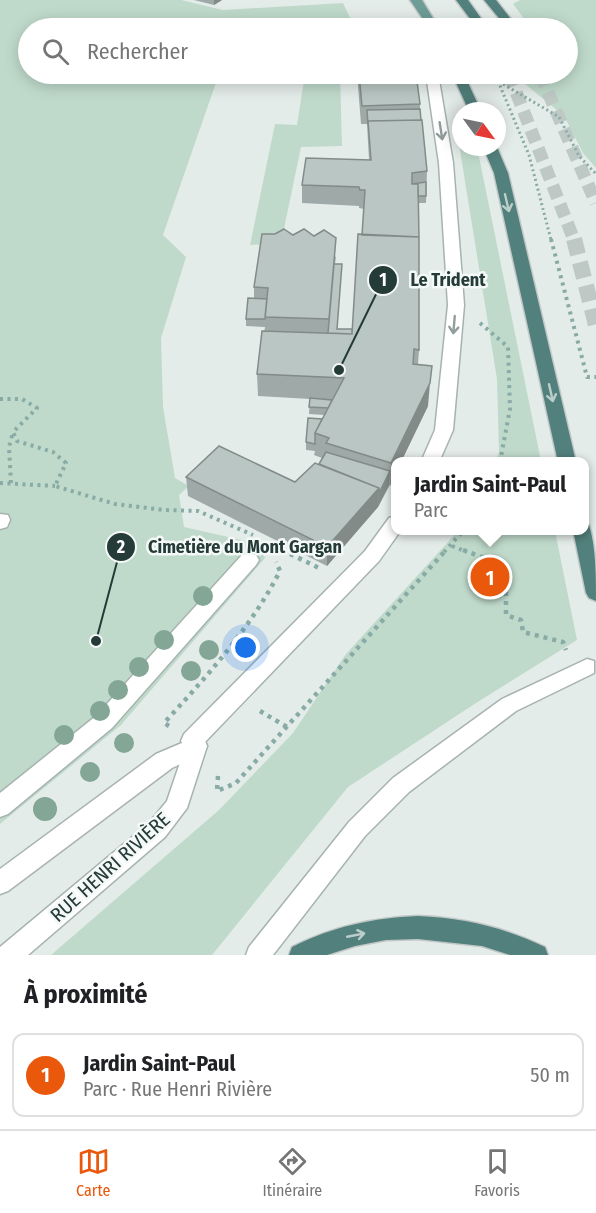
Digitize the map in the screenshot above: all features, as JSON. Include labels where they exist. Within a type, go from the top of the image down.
[{"type":"highway","points":[[462,0],[476,18]]},
{"type":"highway","points":[[490,0],[505,18]]},
{"type":"highway","points":[[463,84],[471,102]]},
{"type":"highway","points":[[494,156],[501,173],[566,457]]},
{"type":"highway","points":[[583,535],[596,593]]},
{"type":"highway","points":[[301,955],[313,947],[341,938],[382,930],[424,928],[473,931],[536,955]]},
{"type":"main road","points":[[416,0],[428,18]]},
{"type":"street","points":[[432,457],[444,430],[456,305],[447,163],[434,84]]},
{"type":"street","name":"RUE HENRI RIVIÈRE","points":[[9,955],[157,830],[176,808],[184,789],[196,746],[192,741],[372,556],[391,530]]},
{"type":"street","points":[[0,807],[104,722],[249,560]]},
{"type":"street","points":[[258,955],[357,829],[401,785],[509,705],[579,670]]},
{"type":"street","points":[[0,883],[164,761],[196,746]]},
{"type":"path","points":[[499,84],[529,154],[587,377],[596,377]]},
{"type":"path","points":[[503,84],[560,117],[579,156],[596,174]]},
{"type":"path","points":[[489,330],[508,347],[510,409],[501,457]]},
{"type":"path","points":[[0,399],[22,399],[37,408],[13,432],[8,454],[14,468],[11,483]]},
{"type":"path","points":[[13,432],[17,441],[53,452],[66,463],[55,486]]},
{"type":"path","points":[[0,483],[55,486],[115,504],[164,510],[198,511],[236,526]]},
{"type":"path","points":[[461,535],[452,545],[506,566],[506,615],[521,620],[523,632],[563,642],[579,670]]},
{"type":"path","points":[[268,543],[345,582]]},
{"type":"path","points":[[254,707],[287,727]]},
{"type":"green space","points":[[0,0],[181,0],[223,10],[343,3],[350,18],[18,18],[18,84],[216,84],[163,235],[186,257],[161,338],[163,407],[175,478],[189,486],[179,495],[184,527],[259,544],[265,558],[121,725],[0,824]]},
{"type":"green space","points":[[520,0],[596,0],[596,168],[583,153],[564,116],[525,84],[578,84],[578,18],[524,18],[513,4]]},
{"type":"green space","points":[[303,84],[340,84],[342,146],[301,147],[281,243],[250,245],[275,124],[297,125]]},
{"type":"green space","points":[[461,156],[479,156],[540,457],[497,457],[497,379]]},
{"type":"green space","points":[[454,535],[556,535],[577,640],[348,787],[212,955],[51,955],[219,810],[293,733],[346,654]]},
{"type":"building","points":[[360,84],[417,84],[420,104],[362,106]]},
{"type":"building","points":[[420,109],[421,120],[368,121],[368,125],[367,110]]},
{"type":"building","points":[[422,120],[427,171],[412,173],[412,184],[418,184],[419,237],[362,235],[365,190],[360,190],[359,187],[302,185],[306,158],[371,160],[368,121]]},
{"type":"building","points":[[426,182],[426,196],[418,196],[418,184],[412,184]]},
{"type":"building","points":[[284,229],[293,235],[304,229],[314,236],[324,230],[336,238],[329,319],[265,317],[268,288],[254,287],[262,234],[275,234]]},
{"type":"building","points":[[358,234],[419,237],[419,350],[414,349],[413,364],[432,366],[430,383],[394,457],[391,457],[391,463],[326,443],[329,438],[315,433],[344,378],[257,374],[262,331],[352,334]]},
{"type":"building","points":[[334,264],[342,264],[337,329],[352,329],[352,334],[328,333]]},
{"type":"building","points":[[248,298],[267,299],[265,319],[246,319]]},
{"type":"building","points":[[310,398],[332,400],[328,408],[309,407]]},
{"type":"building","points":[[308,418],[322,419],[315,433],[315,444],[306,442]]},
{"type":"building","points":[[219,446],[295,482],[315,463],[379,488],[327,547],[186,477]]},
{"type":"building","points":[[326,452],[390,471],[379,493],[379,488],[319,464]]},
{"type":"tunnel","points":[[513,84],[574,240]]},
{"type":"tunnel","points":[[544,84],[596,203]]},
{"type":"tunnel","points":[[574,239],[596,325]]},
{"type":"place","name":"Le Trident","points":[[339,370]]},
{"type":"place","name":"Jardin Saint-Paul","points":[[490,577]]},
{"type":"place","name":"Cimetière du Mont Gargan","points":[[96,641]]}]
